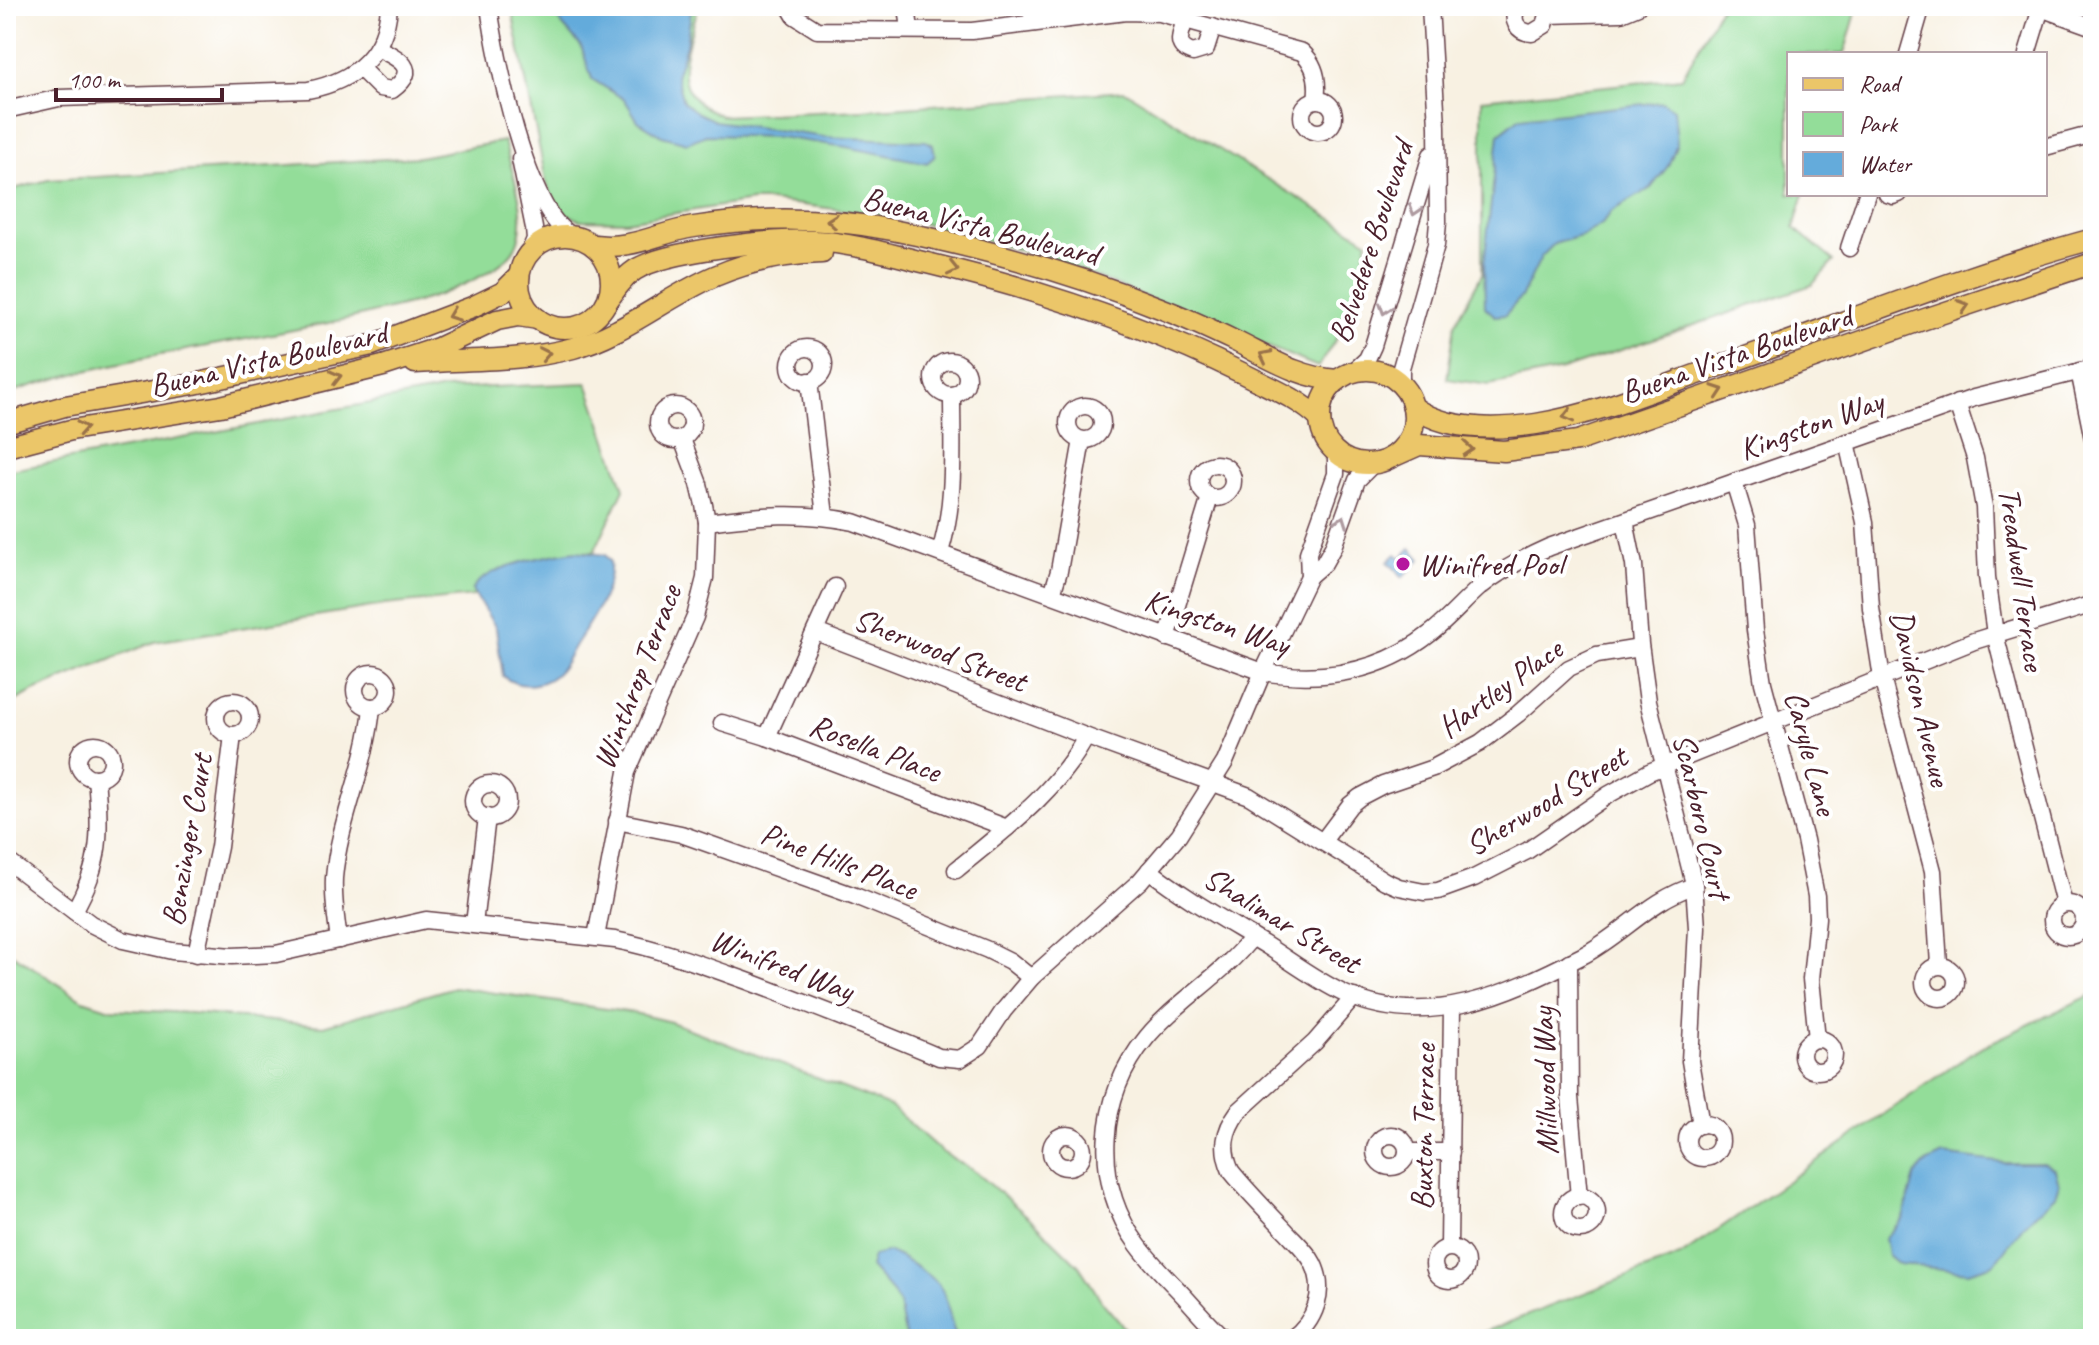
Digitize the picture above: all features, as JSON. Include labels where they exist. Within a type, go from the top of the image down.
[{"type":"main road","name":"Buena Vista Boulevard","points":[[594,245],[616,248],[688,228],[761,219],[807,219],[890,230],[985,251],[1099,285],[1200,325],[1302,374],[1346,376],[1378,371],[1401,383]]},
{"type":"main road","points":[[570,235],[594,245],[608,265],[611,277],[607,302],[597,315],[584,324],[568,328],[552,326],[538,319],[526,308],[520,292],[519,276],[529,253],[540,242],[554,236],[570,235]]},
{"type":"main road","name":"Buena Vista Boulevard","points":[[1413,407],[1444,423],[1480,427],[1535,424],[1595,410],[1921,295],[2093,239]]},
{"type":"main road","name":"Buena Vista Boulevard","points":[[607,302],[617,286],[636,269],[675,256],[776,241],[814,241],[877,251],[1013,283],[1111,317],[1213,359],[1291,398],[1320,419],[1322,431],[1336,452]]},
{"type":"main road","points":[[383,366],[523,358],[575,348],[623,328],[714,277],[758,261],[807,253],[877,251]]},
{"type":"main road","name":"Buena Vista Boulevard","points":[[1383,460],[1419,445],[1504,451],[1578,441],[2093,263]]},
{"type":"main road","name":"Buena Vista Boulevard","points":[[6,423],[65,406],[194,384],[372,345],[472,307],[503,292],[519,276]]},
{"type":"main road","name":"Buena Vista Boulevard","points":[[6,447],[71,430],[221,406],[383,366],[438,348],[497,320],[518,316],[538,319]]},
{"type":"main road","points":[[1320,419],[1328,391],[1346,376]]},
{"type":"main road","points":[[1336,452],[1360,464],[1383,460],[1411,435],[1413,407],[1401,383]]},
{"type":"street","points":[[6,110],[59,98],[308,90],[339,82],[360,68],[377,48],[389,6]]},
{"type":"street","points":[[489,6],[534,228],[535,239],[529,253]]},
{"type":"street","points":[[789,6],[795,16],[817,30],[972,31],[1150,9],[1302,52],[1314,68],[1318,86],[1316,100]]},
{"type":"street","points":[[907,6],[910,30]]},
{"type":"street","points":[[1030,6],[1034,23]]},
{"type":"street","name":"Belvedere Boulevard","points":[[1401,383],[1401,368],[1436,245],[1438,222],[1437,126],[1430,6]]},
{"type":"street","points":[[1518,6],[1514,12],[1515,23],[1527,33],[1542,29],[1546,10],[1621,13],[1638,6]]},
{"type":"street","points":[[1909,52],[1922,6]]},
{"type":"street","points":[[2027,52],[2038,7],[2093,27]]},
{"type":"street","points":[[1185,20],[1179,32],[1179,42],[1193,53],[1206,49],[1213,27]]},
{"type":"street","points":[[360,68],[380,88],[392,90],[402,83],[406,73],[400,58],[377,48]]},
{"type":"street","name":"Belvedere Boulevard","points":[[1346,376],[1367,359],[1373,346],[1427,173],[1437,126]]},
{"type":"street","points":[[2047,146],[2093,134]]},
{"type":"street","points":[[518,141],[552,220],[570,235]]},
{"type":"street","points":[[1849,248],[1866,196]]},
{"type":"street","points":[[2086,369],[2093,439]]},
{"type":"street","name":"Kingston Way","points":[[707,522],[760,514],[825,516],[854,522],[1263,672],[1295,676],[1334,675],[1391,658],[1430,634],[1481,586],[1522,558],[1957,403],[2086,369]]},
{"type":"street","points":[[809,381],[825,516]]},
{"type":"street","points":[[940,552],[950,497],[952,395]]},
{"type":"street","name":"Treadwell Terrace","points":[[1957,403],[1975,458],[1984,507],[1987,577],[1995,634],[2064,904]]},
{"type":"street","name":"Winthrop Terrace","points":[[596,937],[632,755],[686,639],[702,596],[707,522],[699,484],[682,439]]},
{"type":"street","points":[[1052,594],[1059,571],[1082,440]]},
{"type":"street","name":"Davidson Avenue","points":[[1847,442],[1865,522],[1871,608],[1882,678],[1933,871],[1939,965]]},
{"type":"street","points":[[1309,576],[1308,553],[1336,474],[1336,452]]},
{"type":"street","points":[[1309,576],[1324,563],[1333,547],[1357,480],[1383,460]]},
{"type":"street","name":"Caryle Lane","points":[[1734,482],[1747,525],[1758,653],[1816,896],[1811,979],[1817,1039]]},
{"type":"street","points":[[1167,638],[1210,497]]},
{"type":"street","name":"Scarboro Court","points":[[1625,521],[1634,565],[1640,648],[1648,701],[1694,886],[1697,928],[1690,1047],[1691,1075],[1701,1125]]},
{"type":"street","name":"Winifred Way","points":[[6,860],[91,924],[123,940],[196,954],[276,954],[426,920],[596,937],[640,945],[693,961],[949,1060],[960,1059],[980,1046],[1031,978],[1119,900],[1179,835],[1213,783],[1309,576]]},
{"type":"street","points":[[767,737],[835,587]]},
{"type":"street","name":"Sherwood Street","points":[[816,632],[1260,801],[1399,887],[1412,891],[1438,891],[1505,864],[1608,795],[1663,766],[1995,634],[2093,604]]},
{"type":"street","name":"Hartley Place","points":[[1323,841],[1350,805],[1360,797],[1383,785],[1433,768],[1480,743],[1569,668],[1597,655],[1640,648]]},
{"type":"street","points":[[339,940],[334,909],[337,855],[366,753],[372,707]]},
{"type":"street","name":"Rosella Place","points":[[722,723],[767,737],[1007,828]]},
{"type":"street","name":"Benzinger Court","points":[[196,954],[219,847],[233,735]]},
{"type":"street","points":[[956,870],[1007,828],[1062,773],[1086,737]]},
{"type":"street","points":[[74,911],[90,881],[99,851],[96,778]]},
{"type":"street","points":[[474,924],[487,817]]},
{"type":"street","name":"Pine Hills Place","points":[[617,821],[696,839],[855,896],[988,950],[1010,961],[1031,978]]},
{"type":"street","name":"Shalimar Street","points":[[1149,870],[1329,985],[1354,997],[1405,1010],[1452,1007],[1503,993],[1596,948],[1671,895],[1694,886]]},
{"type":"street","points":[[1225,1339],[1139,1246],[1119,1212],[1104,1151],[1115,1093],[1136,1051],[1160,1023],[1213,979],[1252,937]]},
{"type":"street","name":"Millwood Way","points":[[1569,962],[1570,1097],[1579,1197]]},
{"type":"street","points":[[1291,1339],[1304,1328],[1316,1308],[1319,1296],[1317,1272],[1304,1250],[1231,1171],[1224,1140],[1238,1112],[1315,1042],[1354,997]]},
{"type":"street","name":"Buxton Terrace","points":[[1449,1247],[1452,1007]]},
{"type":"street","points":[[1084,1151],[1104,1151]]},
{"type":"street","points":[[1407,1152],[1451,1152]]},
{"type":"green space","points":[[511,6],[698,6],[685,56],[686,84],[692,96],[722,116],[863,110],[1125,91],[1368,241],[1363,263],[1364,295],[1318,367],[1046,257],[899,217],[752,201],[626,221],[579,220],[556,208],[546,181]]},
{"type":"green space","points":[[1721,6],[1858,6],[1845,52],[1787,52],[1787,196],[1803,196],[1794,228],[1834,261],[1812,285],[1562,370],[1489,385],[1447,379],[1455,324],[1482,274],[1482,99],[1682,78]]},
{"type":"green space","points":[[504,141],[521,209],[519,236],[509,256],[476,279],[398,307],[95,369],[6,394],[6,191],[48,180],[419,157]]},
{"type":"green space","points":[[587,383],[624,489],[594,552],[560,554],[530,561],[472,590],[475,596],[384,605],[154,642],[34,691],[6,706],[6,471],[445,389]]},
{"type":"green space","points":[[6,950],[83,1000],[111,1009],[191,1013],[323,1026],[454,987],[634,1013],[671,1022],[890,1106],[942,1152],[977,1173],[1033,1221],[1079,1266],[1103,1303],[1134,1339],[6,1339]]},
{"type":"green space","points":[[2093,994],[2093,1339],[1466,1339],[1680,1256],[1979,1048]]},
{"type":"water","points":[[557,6],[692,6],[686,45],[676,76],[683,102],[698,113],[715,121],[824,137],[926,141],[933,145],[935,156],[927,163],[779,137],[706,135],[687,143],[662,136],[638,121],[625,100],[592,79],[581,46],[559,21]]},
{"type":"water","points":[[1662,102],[1674,109],[1677,143],[1668,166],[1651,188],[1612,211],[1602,224],[1584,235],[1554,244],[1541,257],[1522,296],[1505,315],[1495,316],[1485,307],[1484,263],[1499,134],[1519,118]]},
{"type":"water","name":"Winifred Pool","points":[[1411,548],[1421,559],[1403,577],[1388,562],[1396,554],[1401,558]]},
{"type":"water","points":[[576,551],[605,555],[610,561],[608,582],[601,602],[564,664],[550,679],[526,685],[510,681],[503,676],[496,628],[472,590],[479,581],[504,568]]},
{"type":"water","points":[[1943,1155],[2005,1163],[2044,1163],[2055,1170],[2059,1183],[2055,1196],[2023,1226],[1994,1264],[1968,1272],[1899,1264],[1888,1255],[1885,1239],[1903,1218],[1915,1176],[1924,1164]]},
{"type":"water","points":[[889,1252],[918,1268],[942,1290],[958,1339],[906,1339],[899,1304],[870,1267],[873,1256]]},
{"type":"place","name":"Winifred Pool","points":[[1403,564]]}]
